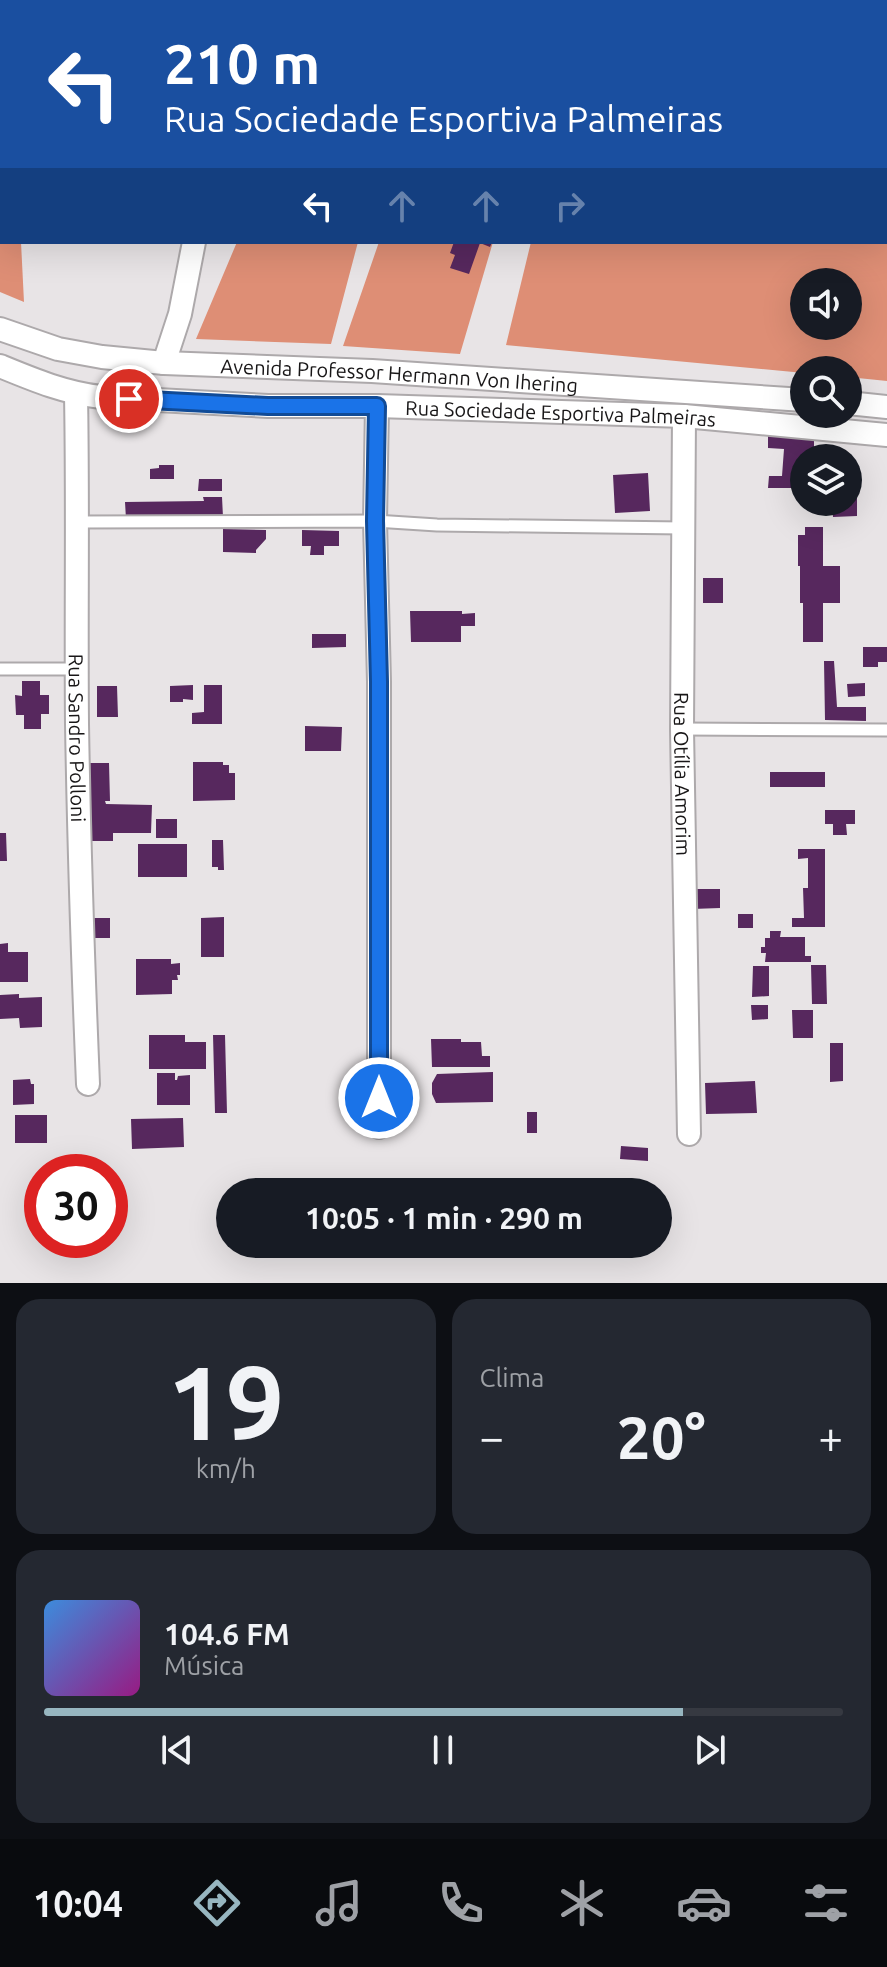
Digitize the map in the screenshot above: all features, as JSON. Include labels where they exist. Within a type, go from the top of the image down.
[{"type":"street","points":[[164,363],[180,314],[194,244]]},
{"type":"street","name":"Avenida Professor Hermann Von Ihering","points":[[0,329],[58,349],[164,363],[372,371],[790,399]]},
{"type":"street","name":"Rua Sociedade Esportiva Palmeiras","points":[[0,366],[76,394],[187,403],[684,416],[887,435]]},
{"type":"street","name":"Rua Sandro Polloni","points":[[76,394],[79,522],[77,669],[88,1084]]},
{"type":"street","points":[[862,404],[887,407]]},
{"type":"street","points":[[377,406],[379,1127]]},
{"type":"street","name":"Rua Otília Amorim","points":[[684,416],[682,729],[689,1134]]},
{"type":"lane","points":[[79,522],[375,521],[437,525],[683,528]]},
{"type":"lane","points":[[0,669],[77,669]]},
{"type":"lane","points":[[682,729],[887,730]]},
{"type":"shaded area","points":[[0,244],[21,244],[24,302],[0,292]]},
{"type":"shaded area","points":[[236,244],[357,244],[331,344],[196,339]]},
{"type":"shaded area","points":[[378,244],[492,244],[460,354],[343,346]]},
{"type":"shaded area","points":[[531,244],[887,244],[887,381],[862,378],[862,356],[790,356],[790,372],[506,345]]},
{"type":"building","points":[[453,244],[480,244],[469,274],[450,268],[455,255],[450,253]]},
{"type":"building","points":[[768,435],[814,437],[814,444],[790,444],[790,488],[768,488],[769,476],[782,476],[784,449],[768,448]]},
{"type":"building","points":[[159,465],[174,465],[174,479],[150,479],[150,469],[159,468]]},
{"type":"building","points":[[648,473],[650,511],[615,513],[613,475]]},
{"type":"building","points":[[199,479],[222,479],[222,491],[198,491]]},
{"type":"building","points":[[203,497],[222,497],[223,517],[126,519],[125,502],[204,501]]},
{"type":"building","points":[[805,527],[823,527],[823,566],[840,566],[840,603],[823,603],[823,642],[803,642],[798,535],[805,535]]},
{"type":"building","points":[[223,529],[266,530],[266,539],[256,553],[223,552]]},
{"type":"building","points":[[302,530],[339,531],[339,546],[324,546],[324,555],[310,555],[311,546],[302,546]]},
{"type":"building","points":[[703,578],[723,578],[723,603],[703,603]]},
{"type":"building","points":[[410,611],[475,613],[475,626],[461,626],[461,642],[411,642]]},
{"type":"building","points":[[312,634],[346,634],[346,647],[312,648]]},
{"type":"building","points":[[863,647],[887,647],[887,662],[878,662],[878,667],[863,667]]},
{"type":"building","points":[[824,661],[834,661],[837,707],[866,707],[866,721],[825,720]]},
{"type":"building","points":[[22,681],[40,681],[40,695],[49,695],[49,714],[41,714],[41,729],[24,729],[24,715],[16,715],[15,695],[22,696]]},
{"type":"building","points":[[865,683],[865,696],[848,697],[847,684]]},
{"type":"building","points":[[193,685],[193,700],[170,702],[170,686]]},
{"type":"building","points":[[204,685],[222,685],[222,724],[192,724],[192,713],[204,712]]},
{"type":"building","points":[[97,686],[117,686],[118,717],[97,717]]},
{"type":"building","points":[[305,726],[342,727],[341,751],[305,751]]},
{"type":"building","points":[[193,762],[223,762],[223,765],[229,765],[229,773],[235,773],[235,800],[193,801]]},
{"type":"building","points":[[89,763],[109,763],[110,801],[105,801],[106,804],[152,805],[151,833],[113,833],[113,841],[89,841]]},
{"type":"building","points":[[770,772],[825,772],[825,787],[770,787]]},
{"type":"building","points":[[825,810],[855,810],[855,824],[846,824],[847,835],[833,835],[833,824],[825,824]]},
{"type":"building","points":[[156,819],[177,819],[177,838],[156,838]]},
{"type":"building","points":[[0,833],[6,833],[7,861],[0,861]]},
{"type":"building","points":[[212,840],[223,840],[224,870],[212,867]]},
{"type":"building","points":[[138,844],[187,844],[187,877],[138,877]]},
{"type":"building","points":[[798,849],[825,849],[825,927],[792,927],[792,918],[804,918],[803,888],[808,888],[808,858],[798,859]]},
{"type":"building","points":[[691,889],[720,889],[720,908],[692,909]]},
{"type":"building","points":[[738,914],[753,914],[753,928],[738,928]]},
{"type":"building","points":[[224,917],[224,957],[201,957],[201,918]]},
{"type":"building","points":[[89,918],[110,918],[110,938],[89,938]]},
{"type":"building","points":[[770,931],[781,931],[780,937],[805,937],[805,956],[811,956],[811,962],[765,962],[766,953],[761,953],[761,947],[765,947],[765,938],[770,938]]},
{"type":"building","points":[[8,943],[8,952],[28,952],[28,982],[0,982],[0,944]]},
{"type":"building","points":[[136,959],[171,959],[171,964],[180,963],[178,980],[172,980],[172,994],[136,995]]},
{"type":"building","points":[[811,965],[826,965],[827,1004],[812,1004]]},
{"type":"building","points":[[753,966],[769,966],[769,996],[752,997]]},
{"type":"building","points":[[19,994],[19,998],[42,997],[42,1027],[20,1028],[19,1018],[0,1019],[0,995]]},
{"type":"building","points":[[751,1005],[768,1005],[768,1019],[752,1020]]},
{"type":"building","points":[[792,1010],[813,1010],[813,1038],[793,1038]]},
{"type":"building","points":[[149,1035],[185,1035],[185,1042],[206,1042],[206,1069],[149,1069]]},
{"type":"building","points":[[213,1035],[225,1035],[227,1113],[215,1113]]},
{"type":"building","points":[[431,1039],[481,1042],[482,1056],[490,1056],[490,1067],[432,1067]]},
{"type":"building","points":[[830,1043],[843,1043],[843,1081],[830,1082]]},
{"type":"building","points":[[493,1072],[493,1102],[436,1103],[432,1083],[437,1074]]},
{"type":"building","points":[[157,1073],[175,1073],[175,1080],[178,1076],[190,1075],[190,1105],[157,1105]]},
{"type":"building","points":[[30,1079],[34,1084],[34,1104],[13,1105],[13,1080]]},
{"type":"building","points":[[755,1081],[757,1113],[706,1114],[705,1083]]},
{"type":"building","points":[[527,1112],[537,1112],[537,1133],[527,1133]]},
{"type":"building","points":[[15,1115],[47,1115],[47,1143],[15,1143]]},
{"type":"building","points":[[183,1118],[184,1147],[132,1149],[131,1119]]},
{"type":"building","points":[[621,1146],[648,1148],[648,1161],[620,1159]]},
{"type":"route","points":[[129,399],[268,406],[377,406],[379,1098]]}]
